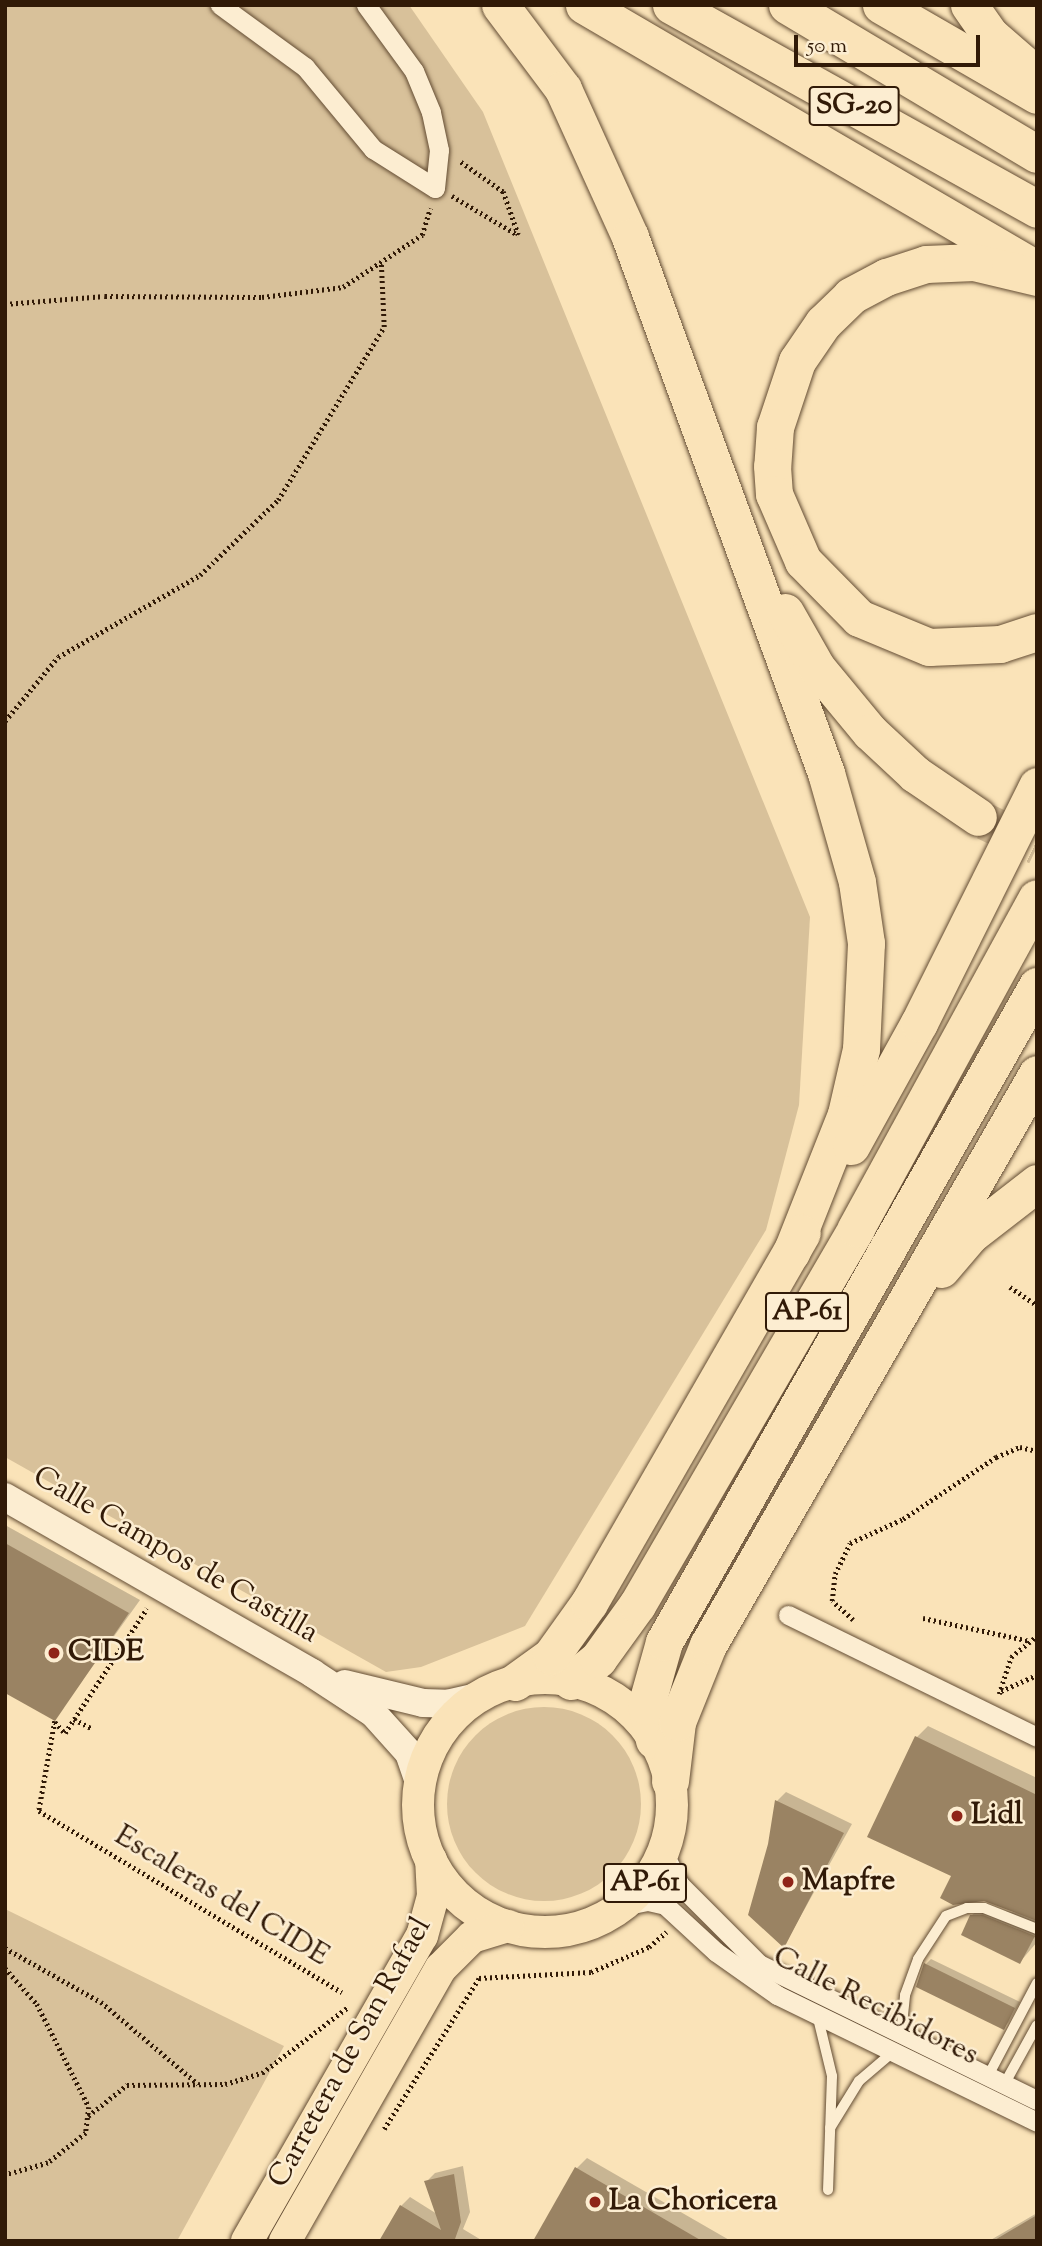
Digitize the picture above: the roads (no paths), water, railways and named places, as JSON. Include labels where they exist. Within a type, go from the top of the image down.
[{"type":"highway","points":[[500,5],[535,46],[587,137],[684,384],[840,816],[866,943],[861,1049],[846,1114],[790,1253]]},
{"type":"highway","points":[[584,5],[1037,269]]},
{"type":"highway","name":"SG-20","points":[[671,5],[1037,209]]},
{"type":"highway","name":"SG-20","points":[[787,5],[1037,154]]},
{"type":"highway","points":[[881,5],[1037,94]]},
{"type":"highway","points":[[969,5],[990,35],[1037,75]]},
{"type":"highway","points":[[1037,277],[974,262],[926,264],[886,277],[851,296],[823,323],[797,361],[778,415],[772,466],[774,494],[803,561],[859,618],[929,648],[1000,644],[1037,632]]},
{"type":"highway","points":[[684,384],[781,604],[817,668],[892,753],[978,817]]},
{"type":"highway","points":[[515,1682],[551,1656],[589,1603],[919,1023],[1037,786]]},
{"type":"highway","name":"AP-61","points":[[571,1681],[603,1653],[637,1605],[895,1158],[1037,898]]},
{"type":"highway","name":"AP-61","points":[[654,1740],[646,1706],[657,1660],[673,1623],[1037,986]]},
{"type":"highway","points":[[670,1781],[677,1722],[708,1645],[1037,1074]]},
{"type":"highway","points":[[895,1323],[970,1235],[1037,1183]]},
{"type":"main road","name":"Calle Campos de Castilla","points":[[5,1497],[312,1673],[393,1732],[409,1753],[420,1785]]},
{"type":"main road","name":"Calle Campos de Castilla","points":[[312,1673],[423,1703],[447,1704],[481,1696]]},
{"type":"main road","name":"AP-61","points":[[571,1681],[615,1700],[654,1740],[670,1781],[672,1814],[663,1852],[650,1877],[622,1906],[595,1922],[568,1930],[541,1932],[508,1926],[460,1898],[431,1858],[420,1823],[420,1785],[441,1734],[481,1696],[515,1682],[571,1681]]},
{"type":"main road","name":"Carretera de San Rafael","points":[[247,2241],[422,1936],[433,1896],[431,1858]]},
{"type":"main road","name":"Carretera de San Rafael","points":[[285,2241],[441,1968],[472,1937],[508,1926]]},
{"type":"street","points":[[220,5],[304,67],[373,149],[435,188],[438,146],[432,112],[414,71],[366,5]]},
{"type":"street","points":[[788,1615],[1037,1737]]},
{"type":"street","name":"Calle Recibidores","points":[[663,1852],[680,1885],[746,1954],[1037,2122]]},
{"type":"street","name":"Calle Recibidores","points":[[622,1906],[648,1901],[665,1905],[751,1979],[818,2018],[897,2043],[996,2080],[1037,2099]]},
{"type":"lane","points":[[830,2128],[859,2081],[897,2043],[905,1995],[918,1958],[946,1916],[967,1908],[984,1908],[1037,1929]]},
{"type":"lane","points":[[996,2080],[1037,1983]]},
{"type":"lane","points":[[818,2018],[832,2076],[828,2190]]},
{"type":"lane","points":[[996,2080],[1037,2025]]},
{"type":"tunnel","points":[[985,821],[1037,846]]},
{"type":"place","name":"CIDE","points":[[54,1653]]},
{"type":"place","name":"Lidl","points":[[957,1816]]},
{"type":"place","name":"Mapfre","points":[[788,1882]]},
{"type":"place","name":"La Choricera","points":[[595,2202]]}]
